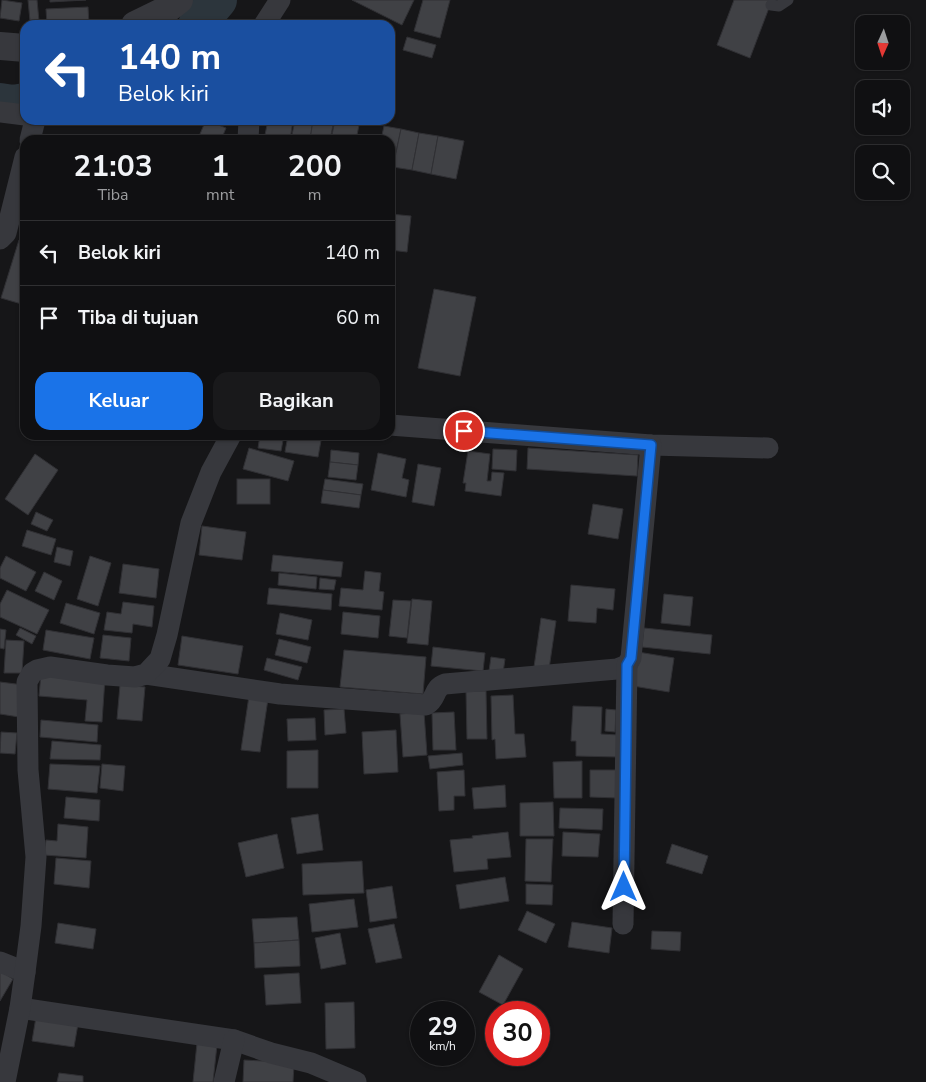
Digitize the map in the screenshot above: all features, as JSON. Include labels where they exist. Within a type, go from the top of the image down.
[{"type":"street","points":[[145,20],[166,10],[179,0]]},
{"type":"street","points":[[267,20],[280,0]]},
{"type":"street","points":[[0,46],[20,48]]},
{"type":"street","points":[[0,112],[20,114]]},
{"type":"street","points":[[0,240],[6,233],[20,177]]},
{"type":"street","points":[[395,425],[651,445],[768,448]]},
{"type":"street","points":[[146,674],[160,659],[191,523],[211,472],[228,440]]},
{"type":"street","points":[[623,924],[627,665],[631,658],[651,445]]},
{"type":"street","points":[[5,1082],[20,1008],[25,972],[31,926],[36,857],[28,770],[27,682],[32,673],[50,667],[106,675],[135,677],[146,674],[280,694],[426,705],[432,701],[437,689],[445,684],[607,671],[627,665]]},
{"type":"street","points":[[0,962],[25,972]]},
{"type":"street","points":[[20,1008],[234,1040],[271,1053],[311,1063],[356,1082]]},
{"type":"street","points":[[224,1082],[234,1040]]},
{"type":"lane","points":[[771,5],[779,6],[788,0]]},
{"type":"building","points":[[2,0],[22,3],[19,21],[0,18]]},
{"type":"building","points":[[28,0],[37,0],[39,20],[30,20]]},
{"type":"building","points":[[50,0],[86,0],[50,2]]},
{"type":"building","points":[[352,0],[414,0],[402,25]]},
{"type":"building","points":[[423,0],[450,0],[440,38],[414,31]]},
{"type":"building","points":[[734,0],[772,0],[750,58],[717,45]]},
{"type":"building","points":[[88,7],[89,20],[47,20],[46,9]]},
{"type":"building","points":[[407,37],[436,45],[432,58],[403,50]]},
{"type":"building","points":[[204,125],[218,125],[226,128],[223,135],[200,134]]},
{"type":"building","points":[[267,125],[292,125],[291,135],[265,135]]},
{"type":"building","points":[[294,125],[312,125],[311,135],[292,135]]},
{"type":"building","points":[[312,125],[333,125],[331,135],[311,135]]},
{"type":"building","points":[[334,125],[359,125],[357,135],[332,135]]},
{"type":"building","points":[[384,126],[401,129],[395,158],[395,135],[382,135]]},
{"type":"building","points":[[401,129],[419,133],[412,170],[395,167],[395,158]]},
{"type":"building","points":[[419,133],[438,136],[431,174],[412,170]]},
{"type":"building","points":[[438,136],[464,141],[456,179],[431,174]]},
{"type":"building","points":[[395,214],[411,216],[407,252],[395,251]]},
{"type":"building","points":[[19,240],[20,304],[1,298]]},
{"type":"building","points":[[434,289],[476,297],[460,376],[418,368]]},
{"type":"building","points":[[259,440],[283,440],[281,451],[258,448]]},
{"type":"building","points":[[287,440],[321,440],[318,457],[285,452]]},
{"type":"building","points":[[249,448],[294,461],[288,481],[243,469]]},
{"type":"building","points":[[528,448],[638,455],[637,476],[527,469]]},
{"type":"building","points":[[493,449],[517,450],[516,471],[492,469]]},
{"type":"building","points":[[331,450],[359,453],[358,465],[330,462]]},
{"type":"building","points":[[468,451],[490,454],[487,481],[491,481],[492,472],[504,473],[501,496],[465,491],[466,483],[463,483]]},
{"type":"building","points":[[378,453],[406,459],[402,478],[409,480],[406,497],[371,490]]},
{"type":"building","points":[[35,454],[58,470],[28,515],[5,499]]},
{"type":"building","points":[[330,462],[358,465],[356,480],[328,477]]},
{"type":"building","points":[[418,464],[441,468],[434,506],[412,502]]},
{"type":"building","points":[[237,479],[270,479],[270,504],[237,504]]},
{"type":"building","points":[[325,479],[363,484],[361,495],[323,490]]},
{"type":"building","points":[[323,490],[361,495],[359,508],[321,503]]},
{"type":"building","points":[[593,504],[623,509],[618,539],[588,534]]},
{"type":"building","points":[[36,512],[53,520],[47,531],[31,524]]},
{"type":"building","points":[[202,526],[246,532],[242,560],[199,555]]},
{"type":"building","points":[[27,530],[56,539],[51,555],[22,546]]},
{"type":"building","points":[[57,547],[73,551],[70,566],[54,562]]},
{"type":"building","points":[[273,555],[343,562],[341,577],[271,571]]},
{"type":"building","points":[[6,556],[36,572],[26,591],[0,578],[0,568]]},
{"type":"building","points":[[90,556],[111,563],[98,606],[77,599]]},
{"type":"building","points":[[123,564],[159,569],[156,598],[119,593]]},
{"type":"building","points":[[365,571],[381,573],[379,591],[384,592],[382,610],[339,606],[341,588],[363,590]]},
{"type":"building","points":[[44,572],[62,581],[54,600],[35,591]]},
{"type":"building","points":[[279,573],[317,577],[316,589],[278,585]]},
{"type":"building","points":[[320,578],[336,580],[334,590],[319,589]]},
{"type":"building","points":[[571,585],[615,589],[613,610],[597,608],[596,623],[568,621]]},
{"type":"building","points":[[269,588],[332,594],[331,610],[267,604]]},
{"type":"building","points":[[7,590],[49,610],[37,634],[0,617],[0,604]]},
{"type":"building","points":[[664,594],[693,597],[690,626],[661,623]]},
{"type":"building","points":[[412,599],[432,601],[428,645],[407,643]]},
{"type":"building","points":[[393,600],[411,601],[407,638],[389,636]]},
{"type":"building","points":[[123,602],[154,606],[152,627],[133,624],[132,633],[104,630],[107,612],[121,614]]},
{"type":"building","points":[[66,603],[100,613],[94,634],[60,623]]},
{"type":"building","points":[[343,612],[380,616],[378,638],[341,634]]},
{"type":"building","points":[[280,613],[312,620],[308,640],[276,634]]},
{"type":"building","points":[[541,618],[556,621],[549,669],[534,667]]},
{"type":"building","points":[[20,628],[36,636],[32,644],[16,635]]},
{"type":"building","points":[[644,628],[712,635],[710,654],[642,647]]},
{"type":"building","points":[[0,629],[6,630],[4,649],[0,648]]},
{"type":"building","points":[[46,630],[94,638],[90,659],[43,650]]},
{"type":"building","points":[[103,635],[131,638],[129,661],[100,658]]},
{"type":"building","points":[[182,636],[243,646],[238,674],[178,665]]},
{"type":"building","points":[[279,639],[311,647],[307,663],[275,655]]},
{"type":"building","points":[[6,640],[24,641],[22,673],[4,673]]},
{"type":"building","points":[[433,647],[485,653],[483,671],[431,666]]},
{"type":"building","points":[[344,650],[426,657],[423,694],[340,687]]},
{"type":"building","points":[[638,652],[674,658],[669,692],[633,686]]},
{"type":"building","points":[[491,657],[505,659],[503,673],[489,671]]},
{"type":"building","points":[[267,658],[302,667],[298,680],[264,670]]},
{"type":"building","points":[[41,674],[105,678],[102,722],[85,721],[87,700],[39,696]]},
{"type":"building","points":[[0,682],[24,685],[19,717],[0,714]]},
{"type":"building","points":[[120,685],[145,687],[142,721],[117,719]]},
{"type":"building","points":[[466,691],[486,691],[487,739],[467,739]]},
{"type":"building","points":[[513,695],[515,734],[524,734],[526,757],[496,759],[495,739],[492,740],[491,696]]},
{"type":"building","points":[[249,696],[268,699],[260,752],[241,750]]},
{"type":"building","points":[[573,706],[602,707],[601,734],[618,735],[618,757],[576,756],[576,741],[571,741]]},
{"type":"building","points":[[344,709],[346,733],[325,735],[324,710]]},
{"type":"building","points":[[606,709],[616,710],[615,732],[605,731]]},
{"type":"building","points":[[424,712],[427,755],[403,757],[400,714]]},
{"type":"building","points":[[454,712],[456,750],[433,750],[432,713]]},
{"type":"building","points":[[315,718],[316,740],[288,741],[287,719]]},
{"type":"building","points":[[41,720],[98,725],[97,742],[40,737]]},
{"type":"building","points":[[396,730],[398,772],[364,774],[362,732]]},
{"type":"building","points":[[1,732],[17,733],[15,754],[0,753]]},
{"type":"building","points":[[52,741],[101,745],[100,760],[50,759]]},
{"type":"building","points":[[318,750],[318,788],[287,788],[287,751]]},
{"type":"building","points":[[462,753],[463,765],[430,769],[428,756]]},
{"type":"building","points":[[582,761],[582,798],[554,798],[553,762]]},
{"type":"building","points":[[50,764],[100,766],[97,793],[48,789]]},
{"type":"building","points":[[102,764],[125,766],[123,791],[100,788]]},
{"type":"building","points":[[464,770],[465,796],[454,796],[454,810],[439,811],[437,772]]},
{"type":"building","points":[[590,770],[618,770],[618,798],[590,797]]},
{"type":"building","points":[[505,785],[506,807],[474,809],[472,788]]},
{"type":"building","points":[[66,797],[100,800],[99,821],[64,818]]},
{"type":"building","points":[[553,802],[554,836],[520,836],[520,803]]},
{"type":"building","points":[[560,808],[603,809],[602,830],[559,828]]},
{"type":"building","points":[[318,814],[323,850],[297,854],[291,818]]},
{"type":"building","points":[[58,824],[88,827],[86,858],[44,855],[46,840],[57,841]]},
{"type":"building","points":[[508,832],[511,857],[487,859],[488,869],[454,872],[450,840]]},
{"type":"building","points":[[563,832],[600,834],[598,857],[562,856]]},
{"type":"building","points":[[277,834],[284,868],[246,877],[238,843]]},
{"type":"building","points":[[526,839],[553,839],[551,882],[525,881]]},
{"type":"building","points":[[672,844],[708,856],[702,874],[666,863]]},
{"type":"building","points":[[56,858],[91,861],[89,888],[54,884]]},
{"type":"building","points":[[362,861],[364,893],[303,895],[302,864]]},
{"type":"building","points":[[505,877],[509,901],[460,909],[456,885]]},
{"type":"building","points":[[526,884],[553,885],[552,905],[526,904]]},
{"type":"building","points":[[392,886],[397,918],[370,922],[366,890]]},
{"type":"building","points":[[354,899],[358,927],[312,932],[309,904]]},
{"type":"building","points":[[527,911],[555,924],[546,943],[518,930]]},
{"type":"building","points":[[297,917],[299,940],[254,943],[252,919]]},
{"type":"building","points":[[572,922],[612,928],[609,953],[568,947]]},
{"type":"building","points":[[58,923],[96,929],[93,949],[55,943]]},
{"type":"building","points":[[394,924],[402,958],[376,963],[368,929]]},
{"type":"building","points":[[652,931],[681,932],[680,951],[651,949]]},
{"type":"building","points":[[340,933],[346,964],[321,969],[315,938]]},
{"type":"building","points":[[299,940],[300,966],[255,968],[254,943]]},
{"type":"building","points":[[499,955],[523,969],[505,1001],[496,1001],[479,992]]},
{"type":"building","points":[[0,971],[13,979],[0,1001]]},
{"type":"building","points":[[299,973],[301,1003],[266,1005],[264,975]]},
{"type":"building","points":[[354,1002],[355,1048],[326,1049],[325,1003]]},
{"type":"building","points":[[36,1017],[78,1024],[74,1047],[32,1041]]},
{"type":"building","points":[[197,1043],[217,1045],[213,1082],[193,1082]]},
{"type":"building","points":[[244,1060],[281,1062],[294,1065],[293,1082],[243,1082]]},
{"type":"building","points":[[59,1073],[83,1076],[83,1082],[57,1082]]},
{"type":"waterway","points":[[201,20],[218,0]]},
{"type":"waterway","points":[[0,102],[20,103]]},
{"type":"route","points":[[464,431],[651,445],[631,658],[627,665],[624,758],[624,887]]}]
